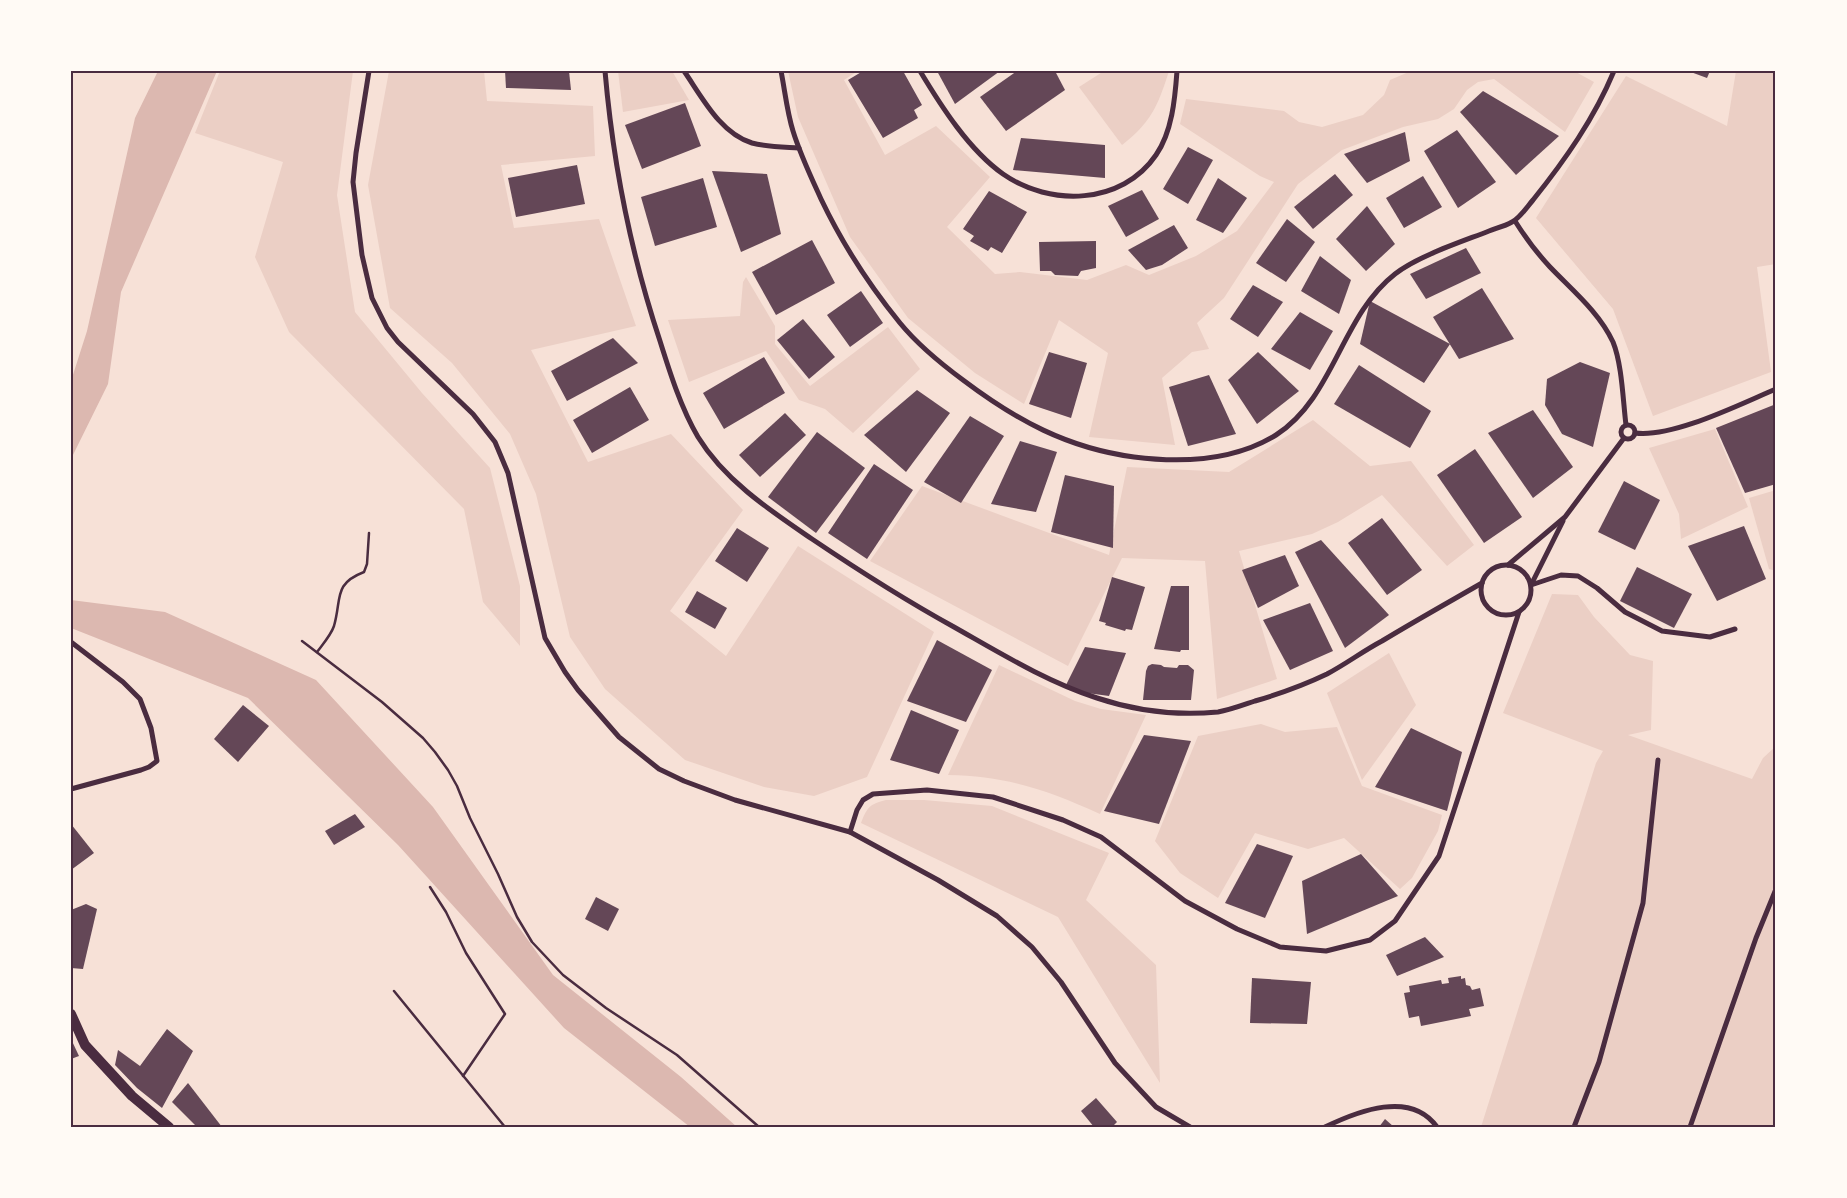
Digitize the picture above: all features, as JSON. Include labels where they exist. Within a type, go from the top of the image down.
[{"type":"main road","points":[[71,1014],[86,1045],[111,1074],[132,1096],[169,1127]]},
{"type":"street","points":[[369,71],[353,182],[362,255],[372,298],[387,328],[398,342],[473,414],[495,442],[508,473],[545,638],[565,672],[618,737],[659,768],[684,781],[726,797],[850,832],[938,880],[997,916],[1025,939],[1061,982],[1115,1063],[1156,1107],[1190,1127]]},
{"type":"street","points":[[605,71],[622,198],[638,266],[674,384],[698,436],[729,474],[766,507],[854,568],[918,607],[1037,672],[1098,699],[1168,714],[1220,712],[1273,696],[1328,673],[1482,583]]},
{"type":"street","points":[[684,71],[714,114],[725,127],[737,136],[752,143],[766,146],[799,148]]},
{"type":"street","points":[[781,71],[792,130],[834,226],[859,267],[900,323],[936,360],[984,396],[1043,431],[1066,441],[1097,450],[1156,460],[1185,461],[1220,456],[1251,447],[1276,435],[1296,420],[1312,401],[1349,334],[1373,296],[1396,273],[1434,252],[1515,221],[1548,181],[1584,132],[1603,98],[1614,71]]},
{"type":"street","points":[[920,71],[953,122],[984,158],[1002,173],[1016,183],[1035,191],[1054,196],[1076,197],[1094,195],[1114,189],[1133,179],[1157,155],[1169,124],[1177,71]]},
{"type":"street","points":[[1515,221],[1548,265],[1591,309],[1613,342],[1620,369],[1626,425]]},
{"type":"street","points":[[1635,433],[1647,434],[1690,424],[1776,389]]},
{"type":"street","points":[[1626,425],[1632,426],[1635,433]]},
{"type":"street","points":[[1624,438],[1621,430],[1626,425]]},
{"type":"street","points":[[1624,438],[1631,438],[1635,433]]},
{"type":"street","points":[[850,832],[857,810],[863,800],[873,794],[927,790],[993,797],[1054,817],[1101,837],[1185,901],[1237,929],[1280,947],[1326,951],[1370,940],[1395,921],[1439,856],[1519,612],[1529,601],[1531,586],[1565,517],[1624,438]]},
{"type":"street","points":[[1508,565],[1565,517]]},
{"type":"street","points":[[1519,612],[1503,614],[1495,612],[1488,607],[1484,600],[1482,583],[1492,569],[1508,565],[1524,572],[1531,586]]},
{"type":"street","points":[[1531,586],[1561,575],[1578,576],[1597,588],[1625,612],[1662,631],[1710,637],[1735,629]]},
{"type":"street","points":[[71,642],[123,682],[140,699],[151,728],[157,761],[141,770],[71,789]]},
{"type":"street","points":[[1574,1127],[1599,1062],[1643,903],[1658,760]]},
{"type":"street","points":[[1690,1127],[1744,972],[1776,889]]},
{"type":"street","points":[[1326,1127],[1342,1119],[1377,1107],[1404,1106],[1431,1118],[1437,1127]]},
{"type":"path","points":[[317,652],[334,628],[340,593],[344,584],[353,576],[364,572],[367,564],[369,532]]},
{"type":"path","points":[[302,641],[382,702],[423,738],[435,752],[457,786],[517,918],[532,942],[563,975],[606,1008],[677,1055],[759,1127]]},
{"type":"path","points":[[430,887],[446,912],[466,953],[505,1014],[463,1076]]},
{"type":"path","points":[[394,991],[505,1127]]},
{"type":"shaded area","points":[[158,71],[217,71],[121,292],[108,384],[71,459],[71,381],[87,331],[135,118]]},
{"type":"shaded area","points":[[220,71],[353,71],[337,195],[355,312],[422,393],[490,468],[520,586],[520,646],[483,602],[464,509],[289,332],[255,257],[283,162],[195,133]]},
{"type":"shaded area","points":[[389,71],[484,71],[487,101],[593,106],[595,156],[501,165],[514,228],[599,219],[636,326],[531,350],[588,462],[671,434],[743,510],[670,611],[726,656],[798,546],[934,632],[867,777],[814,796],[764,787],[685,760],[605,689],[570,637],[536,494],[510,434],[452,363],[390,308],[368,185]]},
{"type":"shaded area","points":[[618,71],[672,71],[689,100],[623,112]]},
{"type":"shaded area","points":[[788,71],[858,71],[844,80],[885,155],[936,126],[990,177],[947,227],[995,274],[1020,272],[1087,280],[1126,265],[1149,275],[1196,256],[1237,231],[1274,182],[1260,176],[1180,124],[1186,99],[1284,111],[1299,122],[1322,127],[1363,115],[1384,95],[1390,80],[1411,71],[1574,71],[1594,82],[1565,132],[1494,79],[1478,82],[1467,90],[1454,109],[1438,119],[1403,127],[1342,150],[1298,184],[1224,298],[1197,323],[1209,349],[1192,352],[1162,378],[1175,445],[1089,437],[1108,353],[1059,320],[1024,404],[975,373],[908,318],[850,237],[798,117]]},
{"type":"shaded area","points":[[1104,71],[1169,71],[1157,104],[1147,121],[1122,145],[1079,87]]},
{"type":"shaded area","points":[[1736,71],[1776,71],[1776,264],[1757,267],[1771,372],[1653,416],[1613,309],[1536,218],[1626,76],[1727,126]]},
{"type":"shaded area","points":[[746,277],[775,326],[775,344],[810,386],[888,327],[920,369],[853,433],[825,409],[799,400],[766,351],[689,382],[668,320],[740,316],[743,282]]},
{"type":"shaded area","points":[[1313,420],[1370,466],[1411,461],[1474,545],[1447,566],[1382,495],[1338,522],[1312,534],[1239,551],[1277,679],[1217,699],[1205,561],[1122,558],[1068,666],[870,561],[922,486],[1109,555],[1127,467],[1229,472]]},
{"type":"shaded area","points":[[1715,429],[1748,507],[1681,539],[1679,514],[1649,448]]},
{"type":"shaded area","points":[[1776,490],[1776,571],[1769,569],[1749,498]]},
{"type":"shaded area","points":[[1552,594],[1578,595],[1594,617],[1630,655],[1653,661],[1651,730],[1628,735],[1752,779],[1763,758],[1776,746],[1776,1127],[1481,1127],[1596,763],[1603,751],[1503,713]]},
{"type":"shaded area","points":[[71,600],[165,612],[316,680],[433,807],[553,975],[681,1077],[737,1127],[690,1127],[564,1028],[398,845],[248,698],[71,628]]},
{"type":"shaded area","points":[[1389,653],[1416,705],[1362,780],[1327,693]]},
{"type":"shaded area","points":[[999,665],[1075,701],[1101,709],[1146,715],[1100,814],[1045,791],[1008,781],[948,775]]},
{"type":"shaded area","points":[[1261,724],[1285,732],[1337,727],[1362,786],[1442,815],[1438,831],[1412,878],[1400,889],[1344,838],[1308,849],[1255,833],[1218,898],[1180,873],[1155,841],[1198,736]]},
{"type":"shaded area","points":[[886,800],[924,800],[992,806],[1109,853],[1086,900],[1156,965],[1160,1083],[1058,917],[861,823],[870,807]]},
{"type":"building","points":[[505,71],[569,71],[571,90],[506,88]]},
{"type":"building","points":[[863,71],[903,71],[922,105],[914,110],[918,118],[883,138],[848,80]]},
{"type":"building","points":[[937,71],[1000,71],[955,104]]},
{"type":"building","points":[[1017,71],[1055,71],[1065,90],[1006,131],[980,97]]},
{"type":"building","points":[[1688,71],[1710,71],[1707,78]]},
{"type":"building","points":[[1483,91],[1559,136],[1516,175],[1460,112]]},
{"type":"building","points":[[685,103],[701,146],[642,169],[625,125]]},
{"type":"building","points":[[1457,130],[1496,182],[1458,208],[1424,151]]},
{"type":"building","points":[[1405,132],[1410,161],[1367,183],[1344,154]]},
{"type":"building","points":[[1021,138],[1105,145],[1105,178],[1013,170]]},
{"type":"building","points":[[1188,147],[1213,160],[1188,204],[1163,189]]},
{"type":"building","points":[[577,165],[585,204],[516,217],[508,178]]},
{"type":"building","points":[[712,171],[767,174],[781,234],[741,252]]},
{"type":"building","points":[[1335,174],[1353,195],[1313,229],[1294,207]]},
{"type":"building","points":[[1423,176],[1442,207],[1404,228],[1386,198]]},
{"type":"building","points":[[703,178],[717,227],[655,246],[641,197]]},
{"type":"building","points":[[1218,178],[1247,198],[1223,233],[1196,220]]},
{"type":"building","points":[[1142,190],[1159,219],[1126,237],[1108,206]]},
{"type":"building","points":[[989,191],[1027,212],[1002,253],[991,247],[988,251],[970,241],[974,236],[963,229]]},
{"type":"building","points":[[1367,206],[1395,244],[1366,271],[1336,239]]},
{"type":"building","points":[[1287,219],[1315,242],[1286,282],[1256,263]]},
{"type":"building","points":[[1174,225],[1188,248],[1162,265],[1146,270],[1128,250]]},
{"type":"building","points":[[812,240],[835,283],[776,315],[752,272]]},
{"type":"building","points":[[1096,241],[1096,268],[1081,271],[1078,276],[1055,275],[1051,271],[1040,271],[1039,242]]},
{"type":"building","points":[[1466,248],[1481,273],[1426,299],[1410,274]]},
{"type":"building","points":[[1320,256],[1351,280],[1339,314],[1301,291]]},
{"type":"building","points":[[1253,285],[1283,302],[1258,337],[1230,319]]},
{"type":"building","points":[[1482,288],[1514,339],[1459,359],[1433,317]]},
{"type":"building","points":[[861,291],[883,323],[850,347],[827,315]]},
{"type":"building","points":[[1370,301],[1450,344],[1424,383],[1360,344]]},
{"type":"building","points":[[1300,312],[1333,331],[1310,370],[1271,349]]},
{"type":"building","points":[[803,319],[835,357],[809,379],[777,340]]},
{"type":"building","points":[[613,338],[638,363],[567,401],[551,371]]},
{"type":"building","points":[[1049,352],[1087,363],[1071,418],[1029,404]]},
{"type":"building","points":[[1258,352],[1299,391],[1257,424],[1228,380]]},
{"type":"building","points":[[764,357],[785,393],[724,429],[703,393]]},
{"type":"building","points":[[1580,362],[1610,373],[1593,447],[1562,434],[1545,405],[1547,379]]},
{"type":"building","points":[[1359,365],[1431,411],[1410,448],[1334,404]]},
{"type":"building","points":[[1209,375],[1236,434],[1188,446],[1169,387]]},
{"type":"building","points":[[630,387],[649,420],[592,453],[573,420]]},
{"type":"building","points":[[917,390],[950,413],[906,472],[864,435]]},
{"type":"building","points":[[1776,404],[1776,484],[1745,493],[1716,428]]},
{"type":"building","points":[[1533,410],[1573,467],[1533,498],[1488,433]]},
{"type":"building","points":[[785,413],[806,435],[760,477],[739,455]]},
{"type":"building","points":[[970,416],[1004,436],[961,503],[924,482]]},
{"type":"building","points":[[817,432],[865,468],[816,533],[768,497]]},
{"type":"building","points":[[1020,441],[1057,452],[1036,512],[991,504]]},
{"type":"building","points":[[1475,449],[1522,517],[1484,543],[1437,475]]},
{"type":"building","points":[[874,464],[913,490],[867,559],[828,533]]},
{"type":"building","points":[[1065,475],[1114,486],[1113,548],[1051,532]]},
{"type":"building","points":[[1624,481],[1660,500],[1635,550],[1598,532]]},
{"type":"building","points":[[1382,518],[1422,570],[1387,595],[1348,543]]},
{"type":"building","points":[[1744,526],[1766,579],[1717,601],[1688,546]]},
{"type":"building","points":[[737,528],[769,548],[747,582],[715,561]]},
{"type":"building","points":[[1321,540],[1389,615],[1345,648],[1295,552]]},
{"type":"building","points":[[1285,555],[1299,586],[1258,608],[1242,570]]},
{"type":"building","points":[[1637,567],[1692,594],[1674,628],[1620,601]]},
{"type":"building","points":[[1112,577],[1145,587],[1132,630],[1126,629],[1125,631],[1105,625],[1106,623],[1099,621]]},
{"type":"building","points":[[1171,586],[1189,586],[1189,650],[1181,650],[1180,652],[1154,649]]},
{"type":"building","points":[[697,591],[727,608],[715,629],[685,612]]},
{"type":"building","points":[[1310,603],[1333,651],[1290,670],[1263,620]]},
{"type":"building","points":[[937,640],[992,670],[966,722],[907,701]]},
{"type":"building","points":[[1085,647],[1126,653],[1109,696],[1087,693],[1066,685]]},
{"type":"building","points":[[1152,664],[1177,668],[1179,665],[1188,665],[1194,670],[1191,700],[1143,700],[1146,671],[1148,666]]},
{"type":"building","points":[[243,705],[269,726],[238,762],[214,739]]},
{"type":"building","points":[[911,710],[959,730],[939,774],[890,760]]},
{"type":"building","points":[[1411,728],[1462,752],[1447,811],[1375,787]]},
{"type":"building","points":[[1144,735],[1191,741],[1159,824],[1104,811]]},
{"type":"building","points":[[355,814],[365,827],[334,845],[325,831]]},
{"type":"building","points":[[71,824],[94,853],[71,870]]},
{"type":"building","points":[[1257,844],[1293,856],[1265,918],[1225,903]]},
{"type":"building","points":[[1361,854],[1398,896],[1307,934],[1302,881]]},
{"type":"building","points":[[596,897],[619,909],[608,931],[585,919]]},
{"type":"building","points":[[86,904],[97,909],[83,969],[71,968],[71,910]]},
{"type":"building","points":[[1425,937],[1444,957],[1397,976],[1386,955]]},
{"type":"building","points":[[1461,976],[1461,979],[1465,978],[1466,985],[1470,986],[1472,990],[1480,988],[1484,1006],[1469,1009],[1471,1016],[1421,1026],[1419,1016],[1409,1018],[1404,993],[1410,992],[1409,986],[1441,980],[1442,984],[1449,983],[1448,978]]},
{"type":"building","points":[[1252,978],[1311,982],[1307,1024],[1250,1023]]},
{"type":"building","points":[[167,1029],[193,1051],[162,1108],[137,1088],[115,1065],[118,1050],[140,1066]]},
{"type":"building","points":[[71,1039],[79,1056],[71,1059]]},
{"type":"building","points":[[188,1083],[222,1127],[197,1127],[172,1102]]},
{"type":"building","points":[[1096,1098],[1117,1122],[1112,1127],[1094,1127],[1081,1111]]},
{"type":"building","points":[[1385,1119],[1394,1127],[1379,1127]]}]
